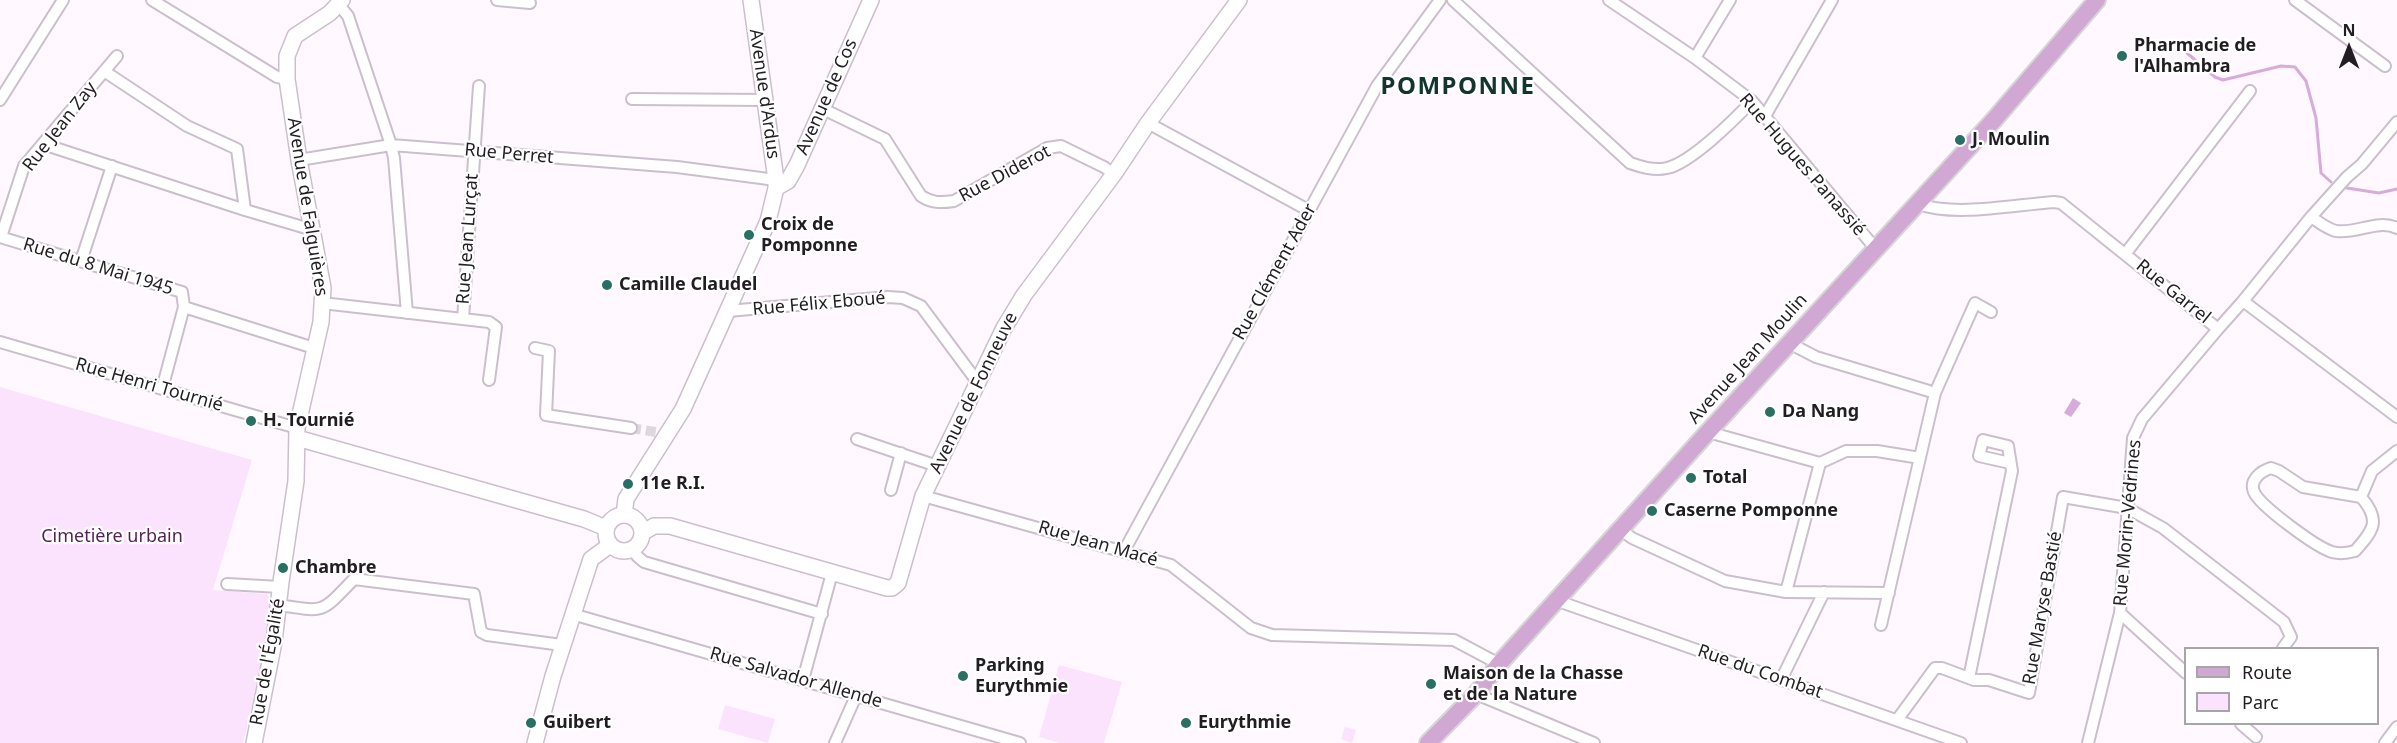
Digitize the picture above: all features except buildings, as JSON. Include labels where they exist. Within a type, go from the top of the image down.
[{"type":"main road","name":"Avenue Jean Moulin","points":[[1428,743],[1476,694],[1499,664],[1558,601],[1620,529],[1875,248],[1918,204],[2097,0]]},
{"type":"street","points":[[0,100],[63,0]]},
{"type":"street","points":[[152,0],[277,77],[287,79]]},
{"type":"street","points":[[497,0],[530,3]]},
{"type":"street","name":"Avenue d'Ardus","points":[[752,0],[776,184]]},
{"type":"street","name":"Avenue de Cos","points":[[776,184],[788,181],[871,0]]},
{"type":"street","name":"Avenue de Fonneuve","points":[[642,533],[654,525],[670,526],[887,588],[892,588],[898,583],[923,496],[1004,328],[1023,295],[1114,174],[1148,123],[1239,0]]},
{"type":"street","name":"Rue Clément Ader","points":[[1124,551],[1377,86],[1440,0]]},
{"type":"street","points":[[1453,0],[1630,163],[1647,169],[1667,168],[1689,157],[1737,117],[1752,101]]},
{"type":"street","name":"Rue Hugues Panassié","points":[[1609,0],[1695,58],[1752,101],[1875,248]]},
{"type":"street","points":[[1695,58],[1730,0]]},
{"type":"street","points":[[1765,116],[1832,0]]},
{"type":"street","points":[[2295,0],[2385,66]]},
{"type":"street","points":[[340,3],[348,16],[394,158],[407,313]]},
{"type":"street","name":"Avenue de Falguières","points":[[297,433],[322,303],[322,288],[299,160],[287,79],[287,56],[296,36],[340,3]]},
{"type":"street","name":"Rue Jean Zay","points":[[1,237],[24,166],[117,56]]},
{"type":"street","points":[[104,71],[187,126],[237,149],[246,210]]},
{"type":"street","name":"Rue Jean Lurçat","points":[[463,319],[478,86]]},
{"type":"street","points":[[2126,253],[2250,91]]},
{"type":"street","points":[[632,99],[765,100]]},
{"type":"street","name":"Rue Diderot","points":[[821,108],[885,139],[921,196],[930,201],[941,203],[954,201],[1047,148],[1061,146],[1114,174]]},
{"type":"street","name":"Rue Garrel","points":[[1918,204],[1932,208],[1959,209],[2054,201],[2061,203],[2218,329],[2244,301],[2311,218],[2347,177],[2362,164],[2397,122]]},
{"type":"street","points":[[1148,123],[1308,210]]},
{"type":"street","points":[[43,144],[313,230]]},
{"type":"street","name":"Rue Perret","points":[[299,160],[391,145],[676,167],[776,184]]},
{"type":"street","points":[[81,261],[112,166]]},
{"type":"street","points":[[624,515],[626,499],[683,409],[768,221],[776,184]]},
{"type":"street","points":[[2311,218],[2330,229],[2339,231],[2388,224],[2397,228]]},
{"type":"street","name":"Rue du 8 Mai 1945","points":[[1,237],[182,292],[184,307]]},
{"type":"street","name":"Rue Félix Eboué","points":[[728,311],[888,297],[903,298],[921,306],[979,381]]},
{"type":"street","points":[[2244,301],[2397,417]]},
{"type":"street","points":[[322,303],[489,322],[496,327],[489,380]]},
{"type":"street","points":[[1881,625],[1920,458],[1932,392],[1975,303],[1991,312]]},
{"type":"street","points":[[162,389],[184,307],[314,348]]},
{"type":"street","name":"Rue Morin-Védrines","points":[[2088,743],[2120,613],[2133,438],[2142,419],[2218,329]]},
{"type":"street","name":"Rue Henri Tournié","points":[[0,342],[162,389],[297,433]]},
{"type":"street","points":[[1789,344],[1816,357],[1932,392]]},
{"type":"street","points":[[535,348],[549,351],[546,415],[631,428]]},
{"type":"street","points":[[1708,432],[1820,463],[1846,451],[1877,451],[1920,458]]},
{"type":"street","points":[[297,433],[584,519],[606,528]]},
{"type":"street","name":"Rue de l'Égalité","points":[[254,743],[266,691],[279,605],[296,481],[297,433]]},
{"type":"street","points":[[857,440],[938,466]]},
{"type":"street","points":[[2361,497],[2372,471],[2397,451]]},
{"type":"street","points":[[891,490],[901,453]]},
{"type":"street","points":[[1786,592],[1820,463]]},
{"type":"street","points":[[1969,678],[2012,471],[2010,463]]},
{"type":"street","points":[[2271,468],[2303,487],[2361,497],[2374,516],[2374,526],[2355,551],[2334,553],[2281,519],[2256,495],[2253,484],[2263,470],[2271,468]]},
{"type":"street","name":"Rue Jean Macé","points":[[923,496],[1171,565],[1251,628],[1272,635],[1454,640],[1499,664]]},
{"type":"street","name":"Rue Maryse Bastié","points":[[1897,720],[1935,668],[1942,668],[1974,680],[1989,680],[2029,693],[2063,497],[2127,508]]},
{"type":"street","points":[[2127,508],[2163,528],[2284,622],[2291,637],[2284,647]]},
{"type":"street","points":[[624,515],[634,519],[641,528],[641,539],[634,548],[618,551],[610,545],[606,537],[606,528],[613,519],[624,515]]},
{"type":"street","points":[[1620,529],[1632,538],[1725,581],[1786,592],[1889,593]]},
{"type":"street","points":[[535,743],[562,645],[591,560],[610,545]]},
{"type":"street","points":[[634,548],[637,556],[644,562],[822,614]]},
{"type":"street","points":[[802,680],[832,573]]},
{"type":"street","points":[[279,605],[317,610],[328,606],[354,579],[474,594],[481,632],[562,645]]},
{"type":"street","points":[[227,584],[280,587]]},
{"type":"street","points":[[1781,680],[1824,592]]},
{"type":"street","name":"Rue du Combat","points":[[1558,601],[1897,720],[1934,739],[1961,743]]},
{"type":"street","points":[[2120,613],[2184,671]]},
{"type":"street","name":"Rue Salvador Allende","points":[[572,614],[1020,743]]},
{"type":"street","points":[[1476,694],[1594,743]]},
{"type":"street","points":[[835,743],[856,696]]},
{"type":"street","points":[[2243,725],[2256,737]]},
{"type":"street","points":[[2385,743],[2397,727]]},
{"type":"green space","name":"Cimetière urbain","points":[[0,387],[252,460],[213,590],[267,594],[272,601],[261,684],[258,683],[243,743],[0,743]]},
{"type":"green space","points":[[1059,665],[1122,682],[1104,743],[1060,743],[1039,737]]},
{"type":"green space","points":[[725,705],[775,719],[768,743],[718,729]]},
{"type":"green space","points":[[1345,727],[1356,730],[1352,743],[1341,739]]},
{"type":"shaded area","points":[[2073,398],[2081,403],[2071,417],[2064,413]]},
{"type":"waterway","points":[[2187,53],[2215,77],[2223,80],[2281,66],[2295,67],[2306,81],[2316,118],[2321,173],[2331,182]]},
{"type":"waterway","points":[[2347,188],[2379,193],[2397,189]]},
{"type":"tunnel","points":[[631,428],[668,434]]},
{"type":"place","name":"Pharmacie de l'Alhambra","points":[[2122,56]]},
{"type":"place","name":"J. Moulin","points":[[1960,140]]},
{"type":"place","name":"Croix de Pomponne","points":[[749,235]]},
{"type":"place","name":"Camille Claudel","points":[[607,285]]},
{"type":"place","name":"Da Nang","points":[[1770,412]]},
{"type":"place","name":"H. Tournié","points":[[251,421]]},
{"type":"place","name":"Total","points":[[1691,478]]},
{"type":"place","name":"11e R.I.","points":[[628,484]]},
{"type":"place","name":"Caserne Pomponne","points":[[1652,511]]},
{"type":"place","name":"Chambre","points":[[283,568]]},
{"type":"place","name":"Parking Eurythmie","points":[[963,676]]},
{"type":"place","name":"Maison de la Chasse et de la Nature","points":[[1431,684]]},
{"type":"place","name":"Guibert","points":[[531,723]]},
{"type":"place","name":"Eurythmie","points":[[1186,723]]},
{"type":"district","name":"POMPONNE","points":[[1458,87]]}]
